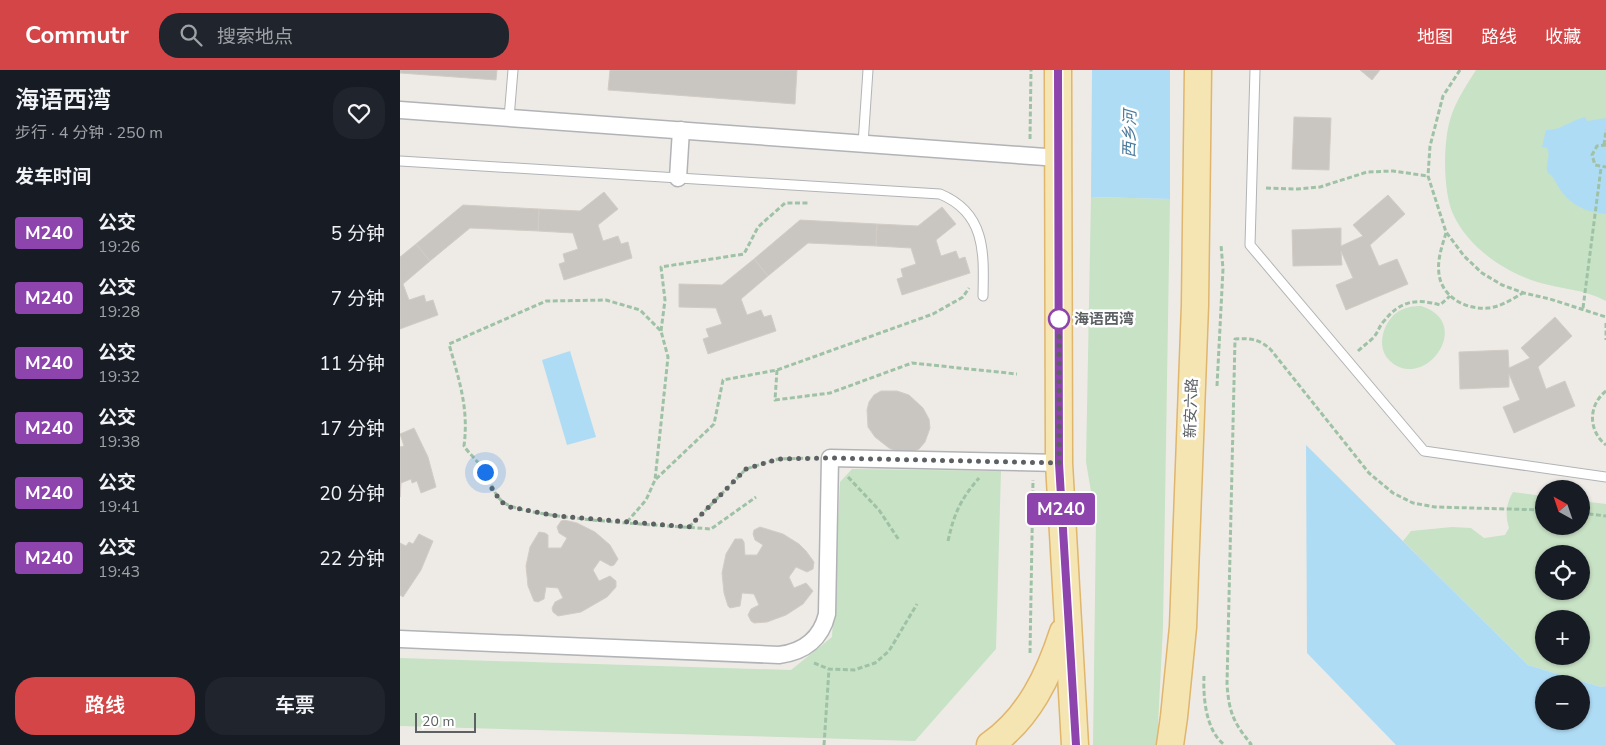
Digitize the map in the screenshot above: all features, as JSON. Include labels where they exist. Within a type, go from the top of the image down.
[{"type":"main road","points":[[1058,70],[1059,463],[1067,622],[1076,745]]},
{"type":"main road","name":"新安六路","points":[[1170,745],[1183,627],[1195,305],[1198,70]]},
{"type":"main road","points":[[990,745],[1013,726],[1031,703],[1055,658],[1067,622]]},
{"type":"street","points":[[400,110],[1059,158]]},
{"type":"street","points":[[678,178],[681,130]]},
{"type":"street","points":[[400,639],[779,655],[794,653],[806,647],[824,628],[827,614],[830,458],[1059,463]]},
{"type":"lane","points":[[510,118],[513,70]]},
{"type":"lane","points":[[863,144],[868,70]]},
{"type":"lane","points":[[1254,70],[1250,245],[1424,451],[1606,477]]},
{"type":"lane","points":[[400,161],[940,194],[954,200],[968,213],[974,224],[981,241],[983,296]]},
{"type":"path","points":[[1029,155],[1031,70]]},
{"type":"path","points":[[1460,70],[1443,96],[1430,146],[1428,176],[1446,232],[1464,256],[1482,273],[1502,284],[1524,293],[1583,308],[1606,317]]},
{"type":"path","points":[[1583,308],[1595,213],[1604,168],[1593,162],[1592,155],[1597,146],[1605,145],[1606,130]]},
{"type":"path","points":[[1251,188],[1297,189],[1320,186],[1367,172],[1393,171],[1428,176]]},
{"type":"path","points":[[627,522],[646,500],[655,480],[668,357],[661,331],[665,300],[662,268],[744,254],[758,227],[785,203],[815,202]]},
{"type":"path","points":[[1446,232],[1440,253],[1439,276],[1450,296],[1466,305],[1488,308],[1502,304],[1524,293]]},
{"type":"path","points":[[655,480],[714,424],[723,380],[777,370],[933,314],[963,297],[970,285]]},
{"type":"path","points":[[1347,359],[1374,337],[1382,322],[1394,310],[1410,302],[1424,301],[1440,306],[1450,296]]},
{"type":"path","points":[[661,331],[640,310],[606,300],[546,301],[449,344],[464,398],[467,426],[464,446],[485,472],[493,491],[503,503],[517,509],[557,516],[711,529],[756,497]]},
{"type":"path","points":[[1606,323],[1606,340]]},
{"type":"path","points":[[1249,745],[1251,744],[1233,720],[1228,706],[1227,684],[1235,339],[1254,339],[1264,343],[1369,473],[1393,494],[1413,502],[1435,507],[1535,510]]},
{"type":"path","points":[[777,370],[775,400],[830,393],[912,363],[1017,374]]},
{"type":"path","points":[[1606,391],[1595,403],[1592,412],[1592,423],[1596,433],[1606,445]]},
{"type":"path","points":[[689,527],[746,469],[778,459],[830,458],[879,510],[899,540]]},
{"type":"path","points":[[948,542],[952,519],[962,498],[992,462]]},
{"type":"path","points":[[1029,660],[1033,463]]},
{"type":"path","points":[[1590,514],[1606,516]]},
{"type":"path","points":[[794,653],[829,669],[854,670],[875,663],[889,651],[917,604]]},
{"type":"path","points":[[824,745],[829,669]]},
{"type":"green space","points":[[1476,70],[1606,70],[1606,301],[1581,292],[1537,282],[1499,264],[1477,247],[1453,214],[1447,193],[1446,142],[1450,120],[1455,107]]},
{"type":"green space","points":[[1091,197],[1170,199],[1163,627],[1157,745],[1093,745],[1096,521],[1086,462]]},
{"type":"green space","points":[[1421,306],[1437,315],[1444,326],[1444,340],[1438,352],[1429,362],[1416,368],[1402,368],[1389,360],[1385,354],[1382,341],[1383,334],[1389,320],[1399,311]]},
{"type":"green space","points":[[852,469],[1001,471],[996,649],[915,741],[400,726],[400,658],[791,670],[832,637],[840,482]]},
{"type":"green space","points":[[1513,492],[1535,495],[1535,535],[1590,535],[1590,502],[1606,504],[1606,686],[1601,687],[1590,684],[1590,675],[1561,675],[1528,665],[1403,541],[1411,531],[1452,527],[1471,528],[1484,538],[1505,535],[1509,528],[1507,510]]},
{"type":"water","name":"西乡河","points":[[1092,70],[1170,70],[1170,199],[1091,197]]},
{"type":"water","points":[[1585,117],[1587,121],[1606,118],[1606,214],[1581,208],[1563,193],[1547,170],[1548,151],[1547,148],[1542,147],[1546,130],[1556,129]]},
{"type":"water","points":[[570,351],[596,437],[567,445],[542,360]]},
{"type":"water","points":[[1306,445],[1528,665],[1561,675],[1535,675],[1535,730],[1590,730],[1590,684],[1601,687],[1606,686],[1606,745],[1396,745],[1307,653]]},
{"type":"building","points":[[400,70],[497,70],[496,80],[400,73]]},
{"type":"building","points":[[610,70],[797,70],[795,104],[608,90]]},
{"type":"building","points":[[1360,70],[1380,70],[1372,80]]},
{"type":"building","points":[[1294,117],[1331,118],[1329,170],[1292,169]]},
{"type":"building","points":[[604,192],[618,209],[598,225],[603,241],[618,236],[621,244],[628,242],[632,258],[564,280],[559,264],[565,262],[563,254],[578,249],[573,233],[538,231],[539,209],[580,211]]},
{"type":"building","points":[[1388,195],[1405,214],[1370,245],[1379,266],[1397,259],[1408,284],[1346,310],[1336,285],[1353,278],[1341,251],[1342,265],[1293,266],[1292,230],[1341,228],[1341,246],[1363,236],[1353,225]]},
{"type":"building","points":[[463,205],[539,209],[538,231],[470,228],[430,261],[416,244]]},
{"type":"building","points":[[942,207],[956,224],[936,240],[941,256],[956,251],[959,259],[965,257],[970,273],[902,295],[897,279],[903,277],[901,269],[916,264],[911,248],[876,246],[877,224],[918,226]]},
{"type":"building","points":[[800,220],[877,224],[876,246],[808,243],[768,276],[754,259]]},
{"type":"building","points":[[416,244],[430,261],[403,284],[409,300],[424,295],[426,302],[433,300],[438,315],[400,329],[400,257]]},
{"type":"building","points":[[754,259],[768,276],[741,299],[747,315],[761,310],[764,317],[771,315],[776,331],[708,354],[703,339],[709,337],[706,329],[722,324],[716,308],[679,307],[679,284],[722,285]]},
{"type":"building","points":[[1555,317],[1572,336],[1538,367],[1546,389],[1565,381],[1575,406],[1514,433],[1503,407],[1520,400],[1509,374],[1509,387],[1460,389],[1459,352],[1508,350],[1509,368],[1530,358],[1521,348]]},
{"type":"building","points":[[881,391],[897,391],[909,395],[923,408],[929,419],[930,428],[925,442],[919,449],[909,453],[889,448],[875,437],[868,427],[867,410],[869,402],[874,395]]},
{"type":"building","points":[[414,428],[428,457],[436,487],[421,493],[417,481],[412,483],[411,479],[401,483],[400,497],[400,447],[404,446],[400,434]]},
{"type":"building","points":[[564,520],[577,523],[595,532],[610,545],[618,559],[611,566],[600,560],[593,570],[599,581],[610,576],[616,581],[616,587],[607,597],[581,612],[558,616],[553,612],[552,608],[555,602],[563,598],[558,588],[546,587],[544,599],[538,602],[534,601],[528,586],[526,566],[530,547],[539,532],[548,535],[548,548],[561,548],[567,538],[559,533],[557,527]]},
{"type":"building","points":[[760,527],[783,534],[806,551],[814,562],[813,569],[807,572],[796,567],[789,577],[794,588],[806,583],[813,591],[803,604],[786,615],[767,622],[754,623],[748,615],[751,609],[759,605],[754,594],[742,593],[740,606],[730,608],[724,593],[722,573],[726,554],[735,539],[742,539],[744,542],[745,555],[757,555],[763,545],[755,540],[753,534],[754,530]]},
{"type":"building","points":[[419,534],[433,541],[421,570],[403,597],[400,595],[400,543],[406,546],[409,542],[413,544]]},
{"type":"bus line","name":"M240","points":[[1058,70],[1059,463],[1067,622],[1076,745]]},
{"type":"place","name":"海语西湾","points":[[1059,319]]},
{"type":"route","points":[[485,472],[493,491],[503,503],[524,511],[557,516],[689,527],[746,469],[778,459],[830,458],[1059,463],[1059,310],[1059,319]]}]
